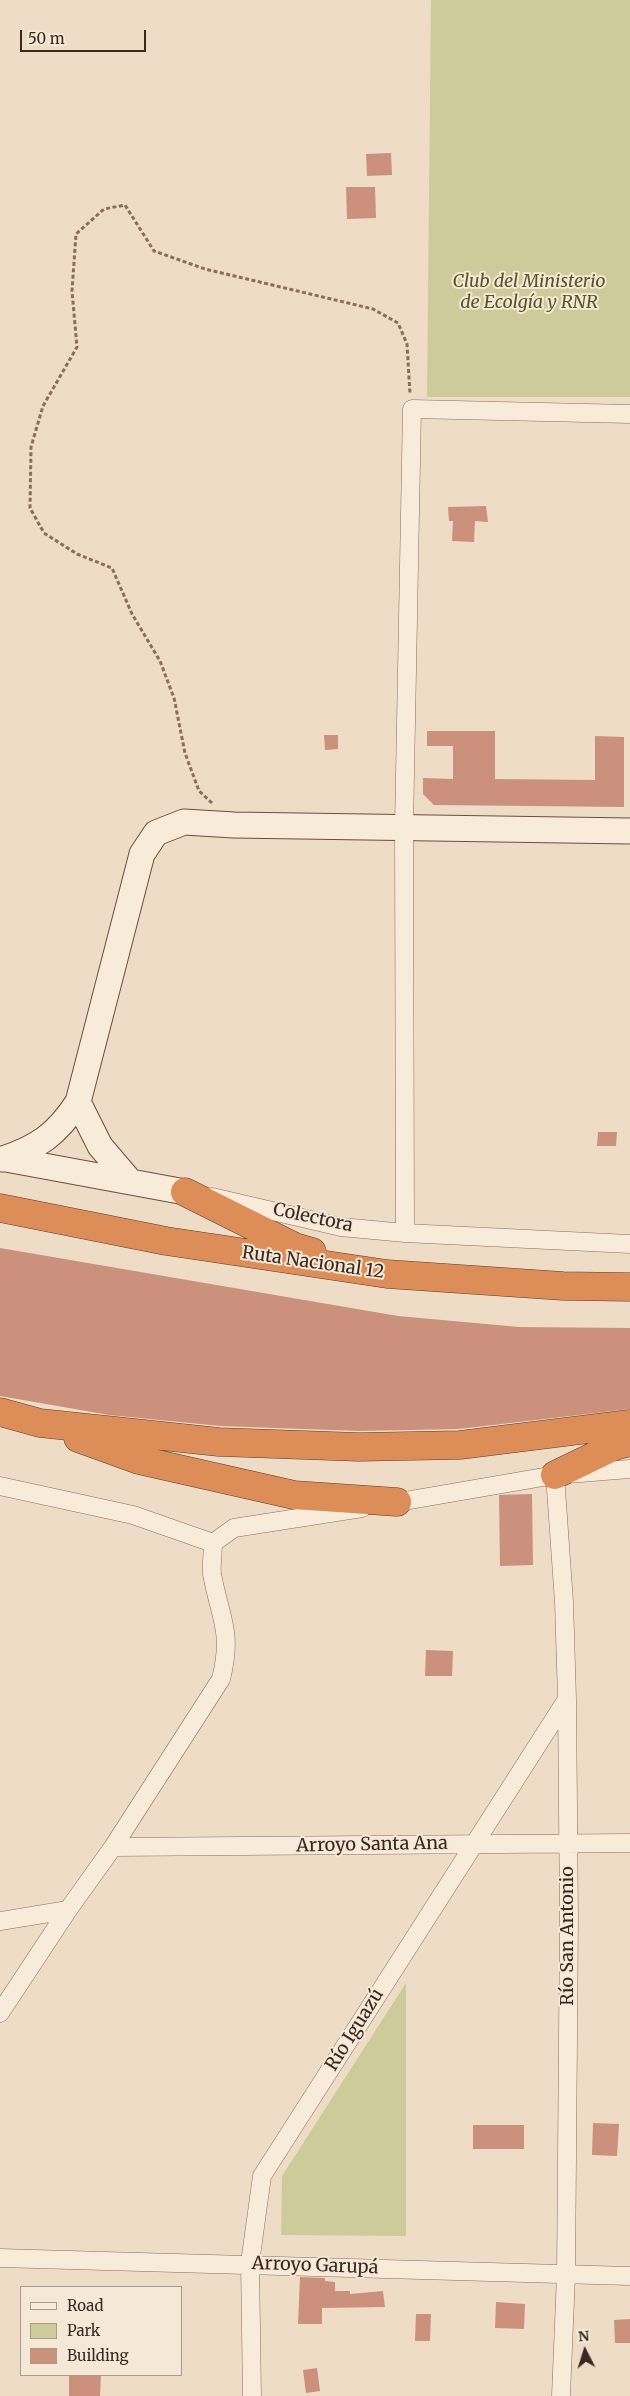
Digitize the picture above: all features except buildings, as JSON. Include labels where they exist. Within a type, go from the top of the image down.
[{"type":"highway","points":[[185,1192],[295,1247],[387,1274]]},
{"type":"highway","name":"Ruta Nacional 12","points":[[0,1208],[166,1241],[387,1274],[563,1286],[630,1287]]},
{"type":"highway","points":[[0,1412],[40,1423],[139,1460],[294,1495],[397,1502]]},
{"type":"highway","points":[[40,1423],[219,1442],[359,1448],[460,1444],[630,1424]]},
{"type":"highway","points":[[555,1475],[615,1446],[630,1442]]},
{"type":"main road","points":[[2,1159],[26,1151],[47,1139],[65,1122],[78,1102],[142,854],[156,833],[184,822],[234,825],[630,831]]},
{"type":"main road","points":[[78,1102],[100,1146],[129,1180]]},
{"type":"main road","name":"Colectora","points":[[2,1159],[129,1180],[185,1192]]},
{"type":"street","points":[[405,1233],[404,827],[412,410],[630,414]]},
{"type":"street","name":"Colectora","points":[[185,1192],[258,1206],[341,1227],[405,1233],[630,1244]]},
{"type":"street","points":[[213,1543],[234,1528],[555,1475],[630,1470]]},
{"type":"street","name":"Río San Antonio","points":[[555,1475],[564,1602],[570,1918],[566,2275],[562,2396]]},
{"type":"street","points":[[0,1486],[133,1515],[213,1543]]},
{"type":"street","points":[[0,2013],[68,1910],[113,1848],[221,1679],[227,1656],[226,1624],[212,1572],[213,1543]]},
{"type":"street","name":"Río Iguazú","points":[[252,2396],[250,2264],[262,2176],[567,1699]]},
{"type":"street","name":"Arroyo Santa Ana","points":[[113,1848],[630,1843]]},
{"type":"street","points":[[0,1921],[68,1910]]},
{"type":"street","name":"Arroyo Garupá","points":[[0,2258],[630,2276]]},
{"type":"path","points":[[234,825],[199,791],[185,753],[174,698],[160,662],[132,614],[112,568],[77,554],[44,533],[30,508],[31,447],[43,406],[77,347],[72,291],[76,234],[104,209],[125,205],[154,251],[205,269],[373,309],[398,323],[407,344],[412,410]]},
{"type":"green space","name":"Club del Ministerio de Ecolgía y RNR","points":[[431,0],[630,0],[630,397],[427,397]]},
{"type":"green space","points":[[406,1983],[406,2236],[281,2235],[282,2176]]}]
